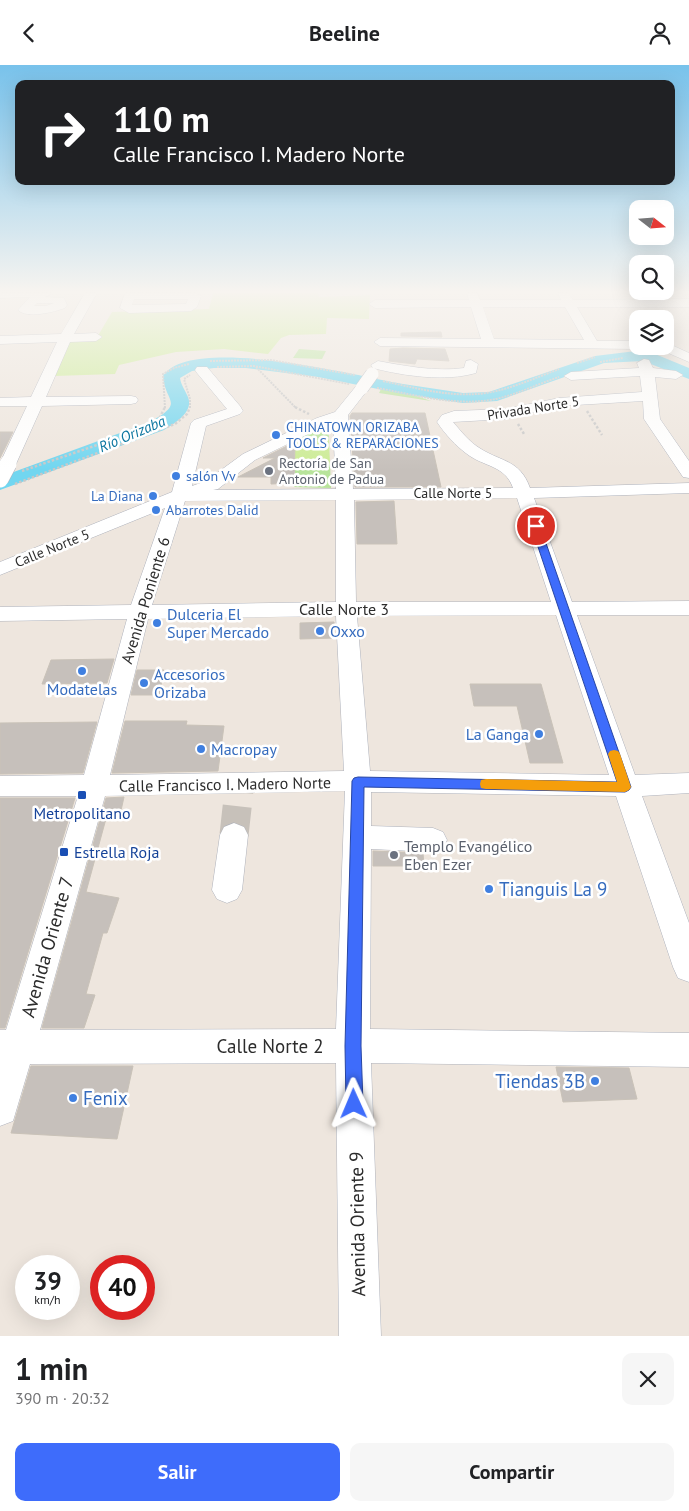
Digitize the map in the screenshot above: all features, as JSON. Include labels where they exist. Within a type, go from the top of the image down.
[{"type":"street","points":[[4,471],[59,352]]},
{"type":"street","points":[[215,490],[237,464],[331,418],[362,388],[375,370],[380,352]]},
{"type":"street","points":[[678,352],[689,358]]},
{"type":"street","points":[[375,370],[441,366]]},
{"type":"street","points":[[571,376],[645,368],[676,375]]},
{"type":"street","points":[[645,368],[654,424],[689,473]]},
{"type":"street","name":"Avenida Poniente 6","points":[[94,787],[138,611],[178,496],[184,488],[199,423],[235,411],[202,370]]},
{"type":"street","name":"Privada Norte 5","points":[[524,493],[514,472],[470,449],[445,422],[447,418],[506,414],[552,403],[649,396]]},
{"type":"street","points":[[0,403],[131,400]]},
{"type":"street","points":[[331,418],[346,514],[346,609],[358,781]]},
{"type":"street","name":"Calle Norte 5","points":[[0,569],[178,496],[215,490],[344,494],[524,493],[689,488]]},
{"type":"street","points":[[524,493],[566,609],[625,787],[689,967]]},
{"type":"street","name":"Calle Norte 3","points":[[0,614],[346,609],[689,608]]},
{"type":"street","name":"Calle Francisco I. Madero Norte","points":[[0,786],[239,786],[358,781],[625,787],[689,783]]},
{"type":"street","name":"Avenida Oriente 9","points":[[358,781],[353,1046],[360,1336]]},
{"type":"street","name":"Avenida Oriente 7","points":[[0,1108],[9,1046],[94,787]]},
{"type":"street","points":[[227,890],[234,835]]},
{"type":"street","points":[[357,837],[434,840]]},
{"type":"street","name":"Calle Norte 2","points":[[9,1046],[353,1046],[689,1051]]},
{"type":"path","points":[[256,367],[297,409],[331,418]]},
{"type":"path","points":[[475,394],[476,400]]},
{"type":"path","points":[[580,400],[602,435]]},
{"type":"path","points":[[120,437],[128,442]]},
{"type":"green space","points":[[64,352],[175,352],[119,365],[115,374],[54,376]]},
{"type":"green space","points":[[297,352],[325,352],[322,359],[293,358]]},
{"type":"green space","points":[[382,387],[391,387],[431,401],[379,393]]},
{"type":"green space","points":[[328,422],[329,440],[295,441]]},
{"type":"green space","points":[[329,440],[330,464],[295,464],[295,441]]},
{"type":"green space","points":[[295,464],[330,464],[331,488],[294,487]]},
{"type":"building","points":[[390,352],[446,352],[449,361],[417,359],[415,364],[389,361]]},
{"type":"building","points":[[352,413],[425,413],[441,487],[355,487],[350,416]]},
{"type":"building","points":[[0,432],[13,432],[0,458]]},
{"type":"building","name":"Rectoría de San Antonio de Padua","points":[[289,445],[295,445],[294,483],[271,484],[271,477],[238,477],[275,458],[263,458]]},
{"type":"building","points":[[394,501],[397,544],[357,544],[356,502]]},
{"type":"building","name":"Oxxo","points":[[334,622],[335,638],[300,639],[300,623]]},
{"type":"building","name":"Modatelas","points":[[114,659],[107,683],[42,684],[51,660]]},
{"type":"building","name":"Accesorios Orizaba","points":[[137,670],[164,670],[159,695],[131,695]]},
{"type":"building","points":[[470,684],[541,684],[563,763],[530,763],[517,706],[474,706]]},
{"type":"building","points":[[125,721],[187,721],[186,725],[224,726],[218,771],[112,773]]},
{"type":"building","points":[[97,722],[83,773],[0,774],[0,723]]},
{"type":"building","points":[[124,797],[120,815],[107,815],[86,892],[119,898],[107,933],[103,933],[86,994],[95,995],[84,1028],[42,1028],[106,798]]},
{"type":"building","points":[[0,798],[75,798],[5,1028],[0,1028]]},
{"type":"building","points":[[373,851],[423,853],[424,866],[373,866]]},
{"type":"building","name":"Fenix","points":[[31,1066],[133,1066],[117,1139],[11,1133]]},
{"type":"building","name":"Tiendas 3B","points":[[556,1067],[629,1068],[637,1099],[563,1102]]},
{"type":"waterway","name":"Río Orizaba","points":[[0,484],[157,426],[167,420],[180,405],[171,376],[188,367],[214,363],[246,363],[282,367],[463,398],[491,397],[601,359],[615,357],[636,356],[650,358],[689,374]]},
{"type":"tunnel","points":[[234,835],[239,790]]},
{"type":"slow traffic","points":[[486,784],[625,787],[614,754]]},
{"type":"place","name":"CHINATOWN ORIZABA TOOLS & REPARACIONES","points":[[276,435]]},
{"type":"place","name":"Rectoría de San Antonio de Padua","points":[[269,471]]},
{"type":"place","name":"salón Vv","points":[[176,476]]},
{"type":"place","name":"La Diana","points":[[153,496]]},
{"type":"place","name":"Abarrotes Dalid","points":[[156,510]]},
{"type":"place","name":"Dulceria El Super Mercado","points":[[157,623]]},
{"type":"place","name":"Oxxo","points":[[320,631]]},
{"type":"place","name":"Modatelas","points":[[82,671]]},
{"type":"place","name":"Accesorios Orizaba","points":[[144,683]]},
{"type":"place","name":"La Ganga","points":[[539,734]]},
{"type":"place","name":"Macropay","points":[[201,749]]},
{"type":"place","name":"Metropolitano","points":[[82,795]]},
{"type":"place","name":"Estrella Roja","points":[[64,852]]},
{"type":"place","name":"Templo Evangélico Eben Ezer","points":[[394,855]]},
{"type":"place","name":"Tianguis La 9","points":[[489,889]]},
{"type":"place","name":"Tiendas 3B","points":[[595,1081]]},
{"type":"place","name":"Fenix","points":[[73,1098]]},
{"type":"route","points":[[354,1104],[353,1046],[358,781],[625,787],[566,609],[536,526]]}]
